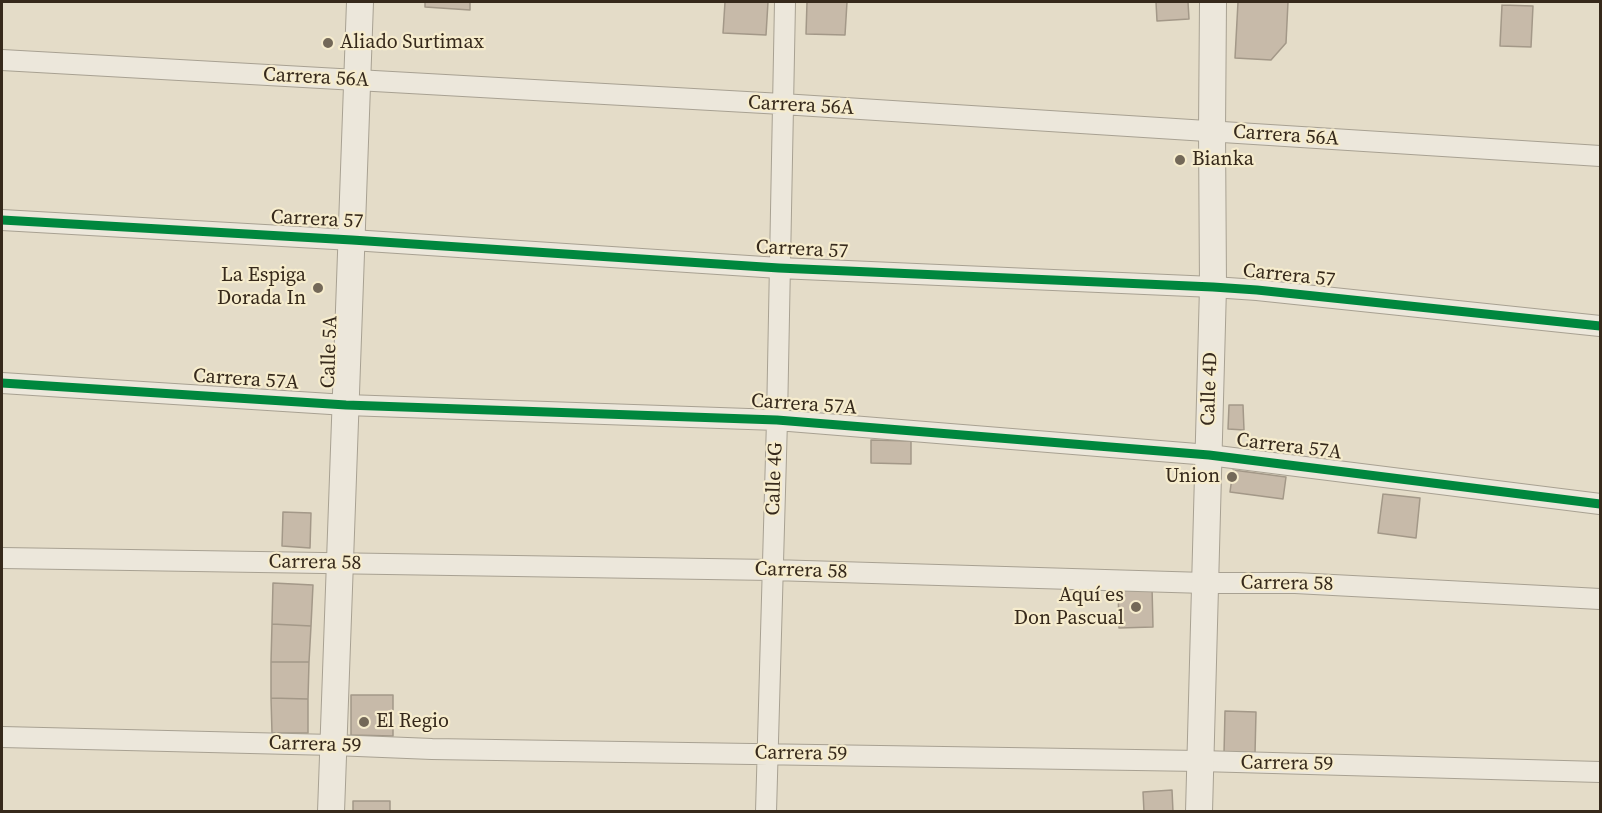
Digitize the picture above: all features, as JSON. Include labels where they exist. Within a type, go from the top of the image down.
[{"type":"street","name":"Calle 5A","points":[[331,812],[360,2]]},
{"type":"street","name":"Calle 4G","points":[[766,812],[777,420],[785,2]]},
{"type":"street","name":"Calle 4D","points":[[1199,812],[1213,287],[1213,2]]},
{"type":"street","name":"Carrera 56A","points":[[2,60],[782,104],[1600,156]]},
{"type":"street","name":"Carrera 57","points":[[2,220],[779,268],[1213,287],[1600,326]]},
{"type":"street","name":"Carrera 57A","points":[[2,383],[346,405],[777,420],[1209,455],[1600,504]]},
{"type":"street","name":"Carrera 58","points":[[2,558],[772,570],[1205,583],[1295,583],[1600,600]]},
{"type":"street","name":"Carrera 59","points":[[2,737],[432,749],[1200,761],[1600,772]]},
{"type":"building","points":[[425,2],[470,2],[470,10],[425,7]]},
{"type":"building","points":[[725,2],[768,2],[766,35],[723,33]]},
{"type":"building","points":[[807,2],[847,2],[845,35],[806,34]]},
{"type":"building","points":[[1156,2],[1188,2],[1189,19],[1157,21]]},
{"type":"building","points":[[1238,2],[1288,2],[1286,43],[1271,60],[1235,58]]},
{"type":"building","points":[[1502,5],[1533,6],[1531,47],[1500,46]]},
{"type":"building","points":[[1229,405],[1243,405],[1244,430],[1228,429]]},
{"type":"building","points":[[871,440],[911,441],[911,464],[871,463]]},
{"type":"building","points":[[1233,470],[1286,477],[1283,499],[1230,492]]},
{"type":"building","points":[[1383,494],[1420,498],[1416,538],[1378,533]]},
{"type":"building","points":[[283,512],[311,513],[310,548],[282,546]]},
{"type":"building","points":[[273,583],[313,585],[311,626],[272,624]]},
{"type":"building","name":"Aquí es Don Pascual","points":[[1152,587],[1153,627],[1119,628],[1118,588]]},
{"type":"building","points":[[272,624],[311,626],[309,662],[271,662]]},
{"type":"building","points":[[271,662],[309,662],[308,699],[271,698]]},
{"type":"building","points":[[351,695],[393,695],[393,736],[351,735]]},
{"type":"building","points":[[271,698],[308,699],[308,733],[272,733]]},
{"type":"building","points":[[1225,711],[1256,712],[1255,754],[1224,754]]},
{"type":"building","points":[[1172,790],[1173,812],[1144,812],[1143,792]]},
{"type":"building","points":[[353,801],[390,801],[390,812],[353,812]]},
{"type":"cycle path","points":[[2,220],[779,268],[1213,287],[1600,326]]},
{"type":"cycle path","points":[[2,383],[346,405],[777,420],[1209,455],[1600,504]]},
{"type":"place","name":"Aliado Surtimax","points":[[328,43]]},
{"type":"place","name":"Bianka","points":[[1180,160]]},
{"type":"place","name":"La Espiga Dorada In","points":[[318,288]]},
{"type":"place","name":"Union","points":[[1232,477]]},
{"type":"place","name":"Aquí es Don Pascual","points":[[1136,607]]},
{"type":"place","name":"El Regio","points":[[364,722]]}]
